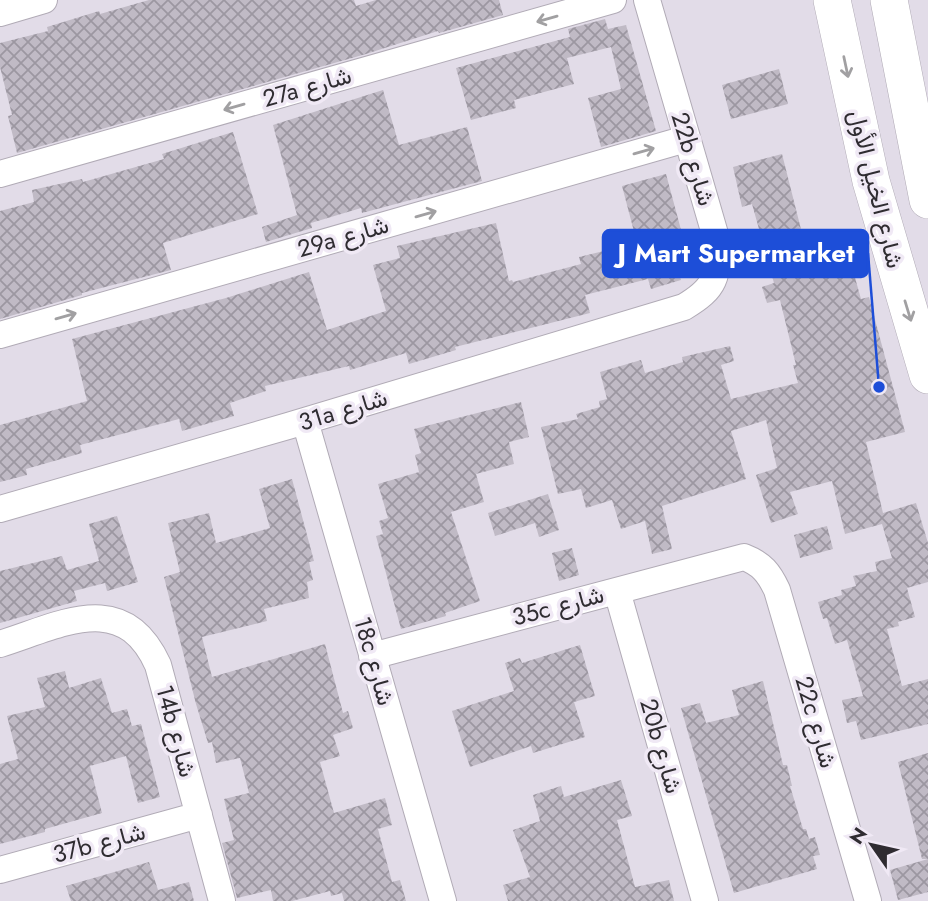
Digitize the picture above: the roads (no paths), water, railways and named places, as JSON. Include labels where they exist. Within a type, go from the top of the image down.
[{"type":"main road","name":"شارع الخيل الأول","points":[[832,0],[874,192],[928,375]]},
{"type":"main road","name":"شارع الخيل الأول","points":[[889,1],[923,154],[928,200]]},
{"type":"street","points":[[0,13],[44,0]]},
{"type":"street","name":"27a شارع","points":[[0,174],[613,0]]},
{"type":"street","name":"22b شارع","points":[[647,0],[717,241],[718,261],[714,281],[700,298],[684,307]]},
{"type":"street","name":"29a شارع","points":[[0,335],[686,139]]},
{"type":"street","name":"31a شارع","points":[[0,509],[684,307]]},
{"type":"street","name":"18c شارع","points":[[305,421],[443,901]]},
{"type":"street","name":"35c شارع","points":[[372,656],[744,557]]},
{"type":"street","name":"22c شارع","points":[[744,557],[759,563],[778,590],[868,901]]},
{"type":"street","name":"20b شارع","points":[[617,591],[705,901]]},
{"type":"street","name":"14b شارع","points":[[0,643],[94,617],[115,620],[134,629],[149,645],[158,664],[222,901]]},
{"type":"street","name":"37b شارع","points":[[0,870],[198,815]]},
{"type":"place","name":"J Mart Supermarket","points":[[879,387]]}]
